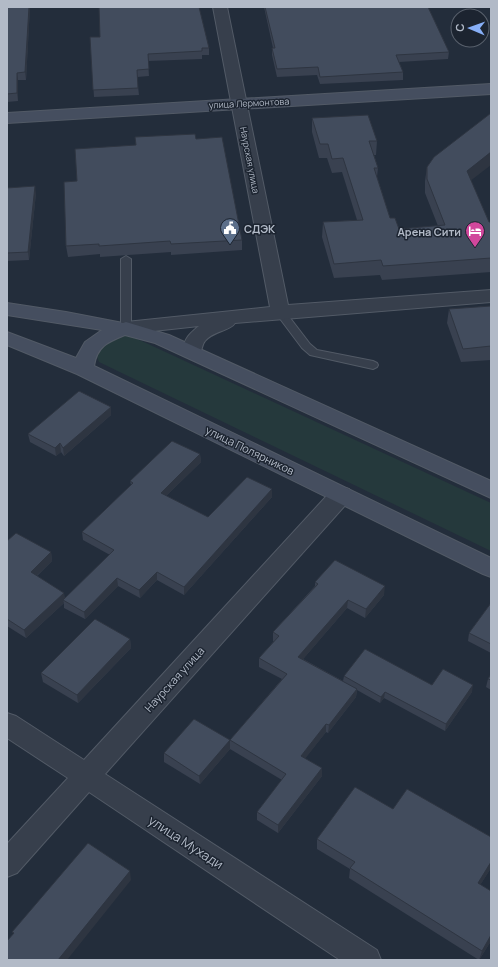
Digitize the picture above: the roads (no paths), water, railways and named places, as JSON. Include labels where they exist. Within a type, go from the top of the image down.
[{"type":"main road","name":"улица Лермонтова","points":[[7,118],[491,89]]},
{"type":"main road","points":[[7,309],[70,317],[126,328],[162,339],[192,351],[491,490]]},
{"type":"main road","points":[[84,369],[84,359],[90,347],[100,339],[126,328]]},
{"type":"main road","name":"улица Полярников","points":[[7,338],[84,369],[491,568]]},
{"type":"street","name":"Наурская улица","points":[[220,7],[280,312]]},
{"type":"street","points":[[126,328],[280,312],[491,296]]},
{"type":"street","points":[[192,351],[195,339],[209,328],[242,316]]},
{"type":"street","name":"Наурская улица","points":[[7,864],[341,495]]},
{"type":"street","name":"улица Мухади","points":[[7,724],[366,960]]},
{"type":"lane","points":[[126,259],[126,328]]},
{"type":"lane","points":[[280,312],[306,346],[314,353],[373,365]]},
{"type":"place","name":"СДЭК","points":[[230,245]]},
{"type":"place","name":"Арена Сити","points":[[475,248]]}]
